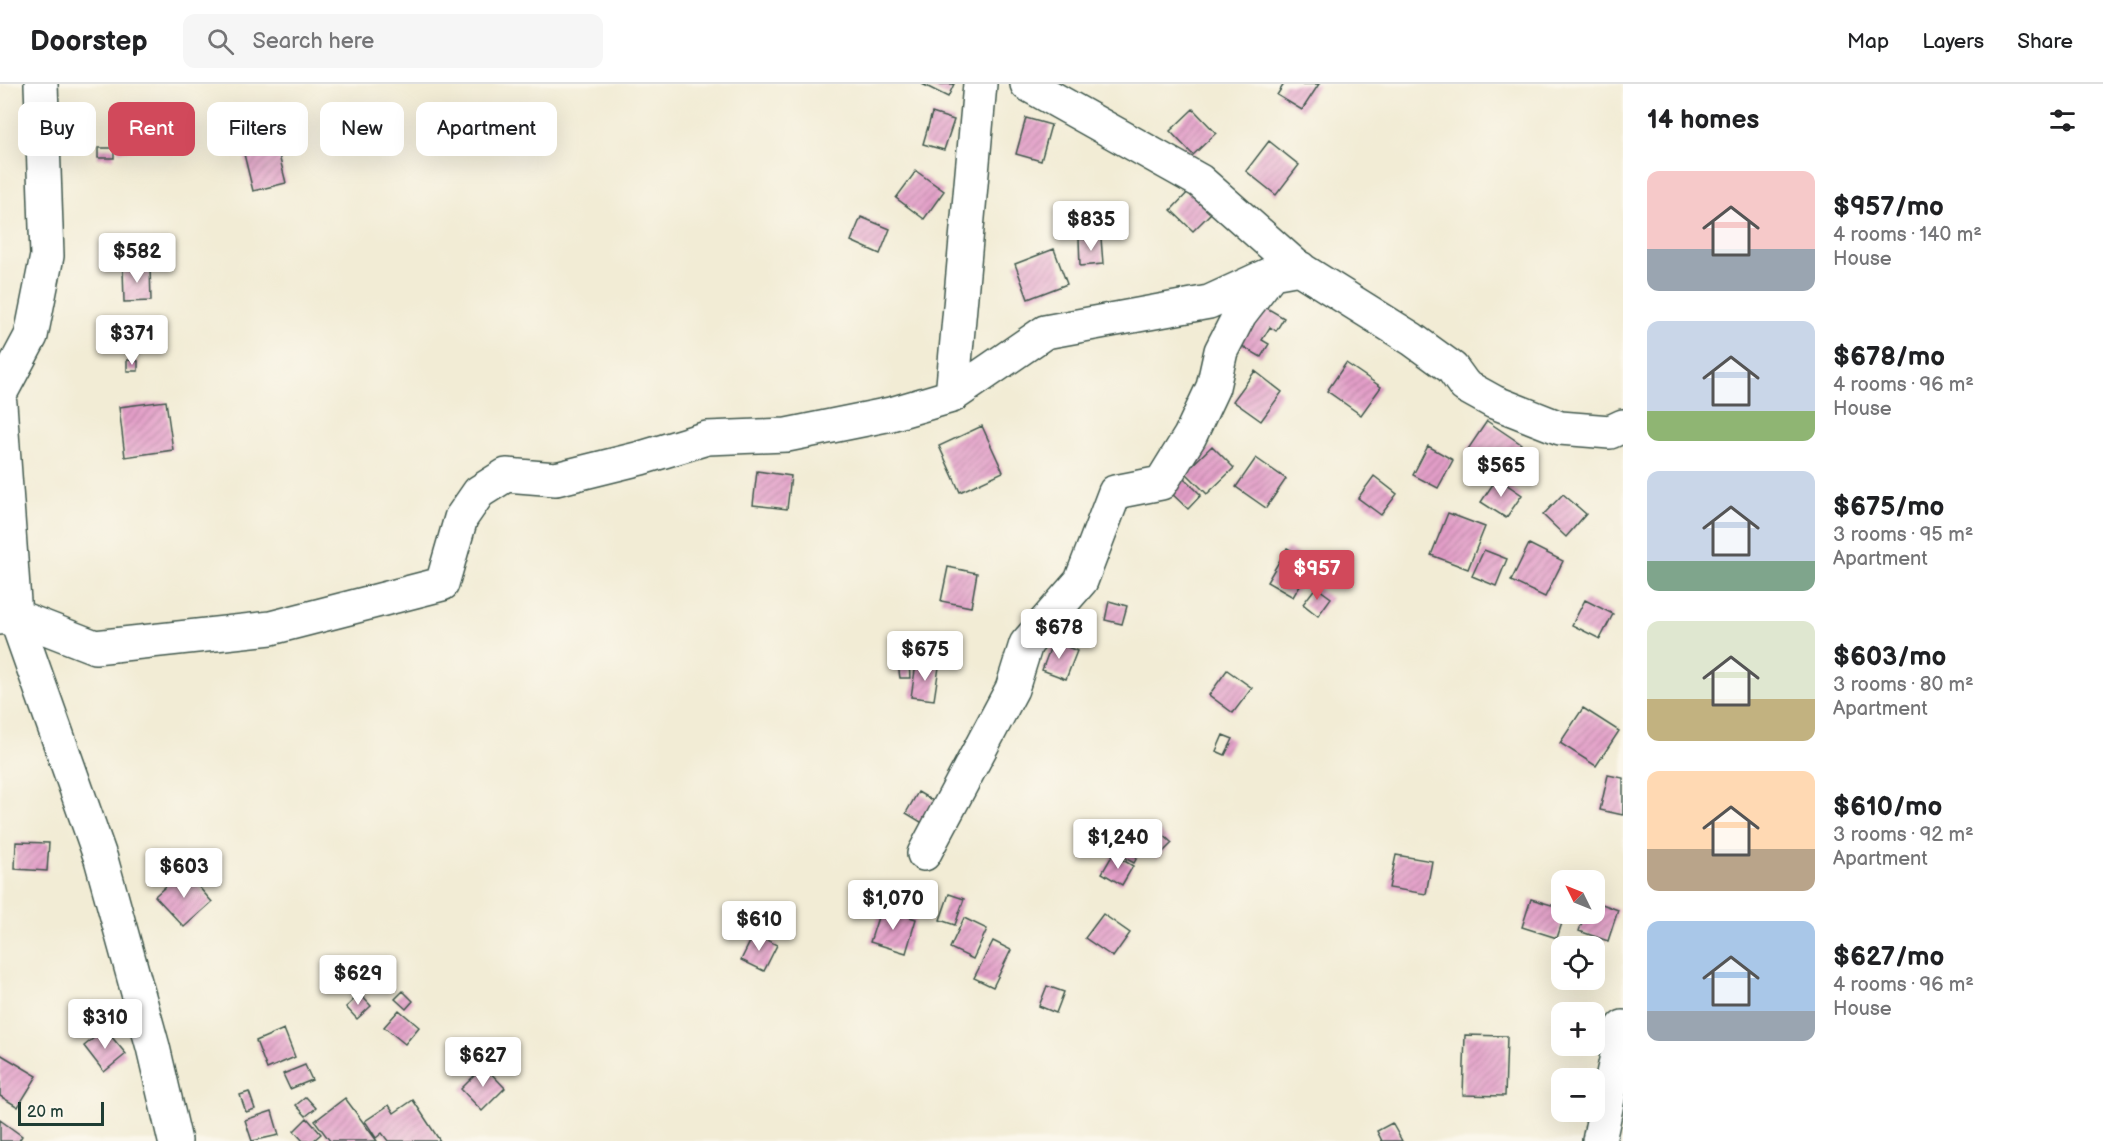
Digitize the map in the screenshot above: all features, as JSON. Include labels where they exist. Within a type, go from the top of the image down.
[{"type":"street","points":[[0,394],[31,336],[46,256],[41,84]]},
{"type":"street","points":[[952,396],[980,84]]},
{"type":"street","points":[[1027,84],[1200,181],[1286,271],[1412,339],[1452,368],[1465,386],[1494,402],[1560,428],[1610,432],[1623,426]]},
{"type":"street","points":[[8,617],[95,647],[272,628],[442,584],[461,518],[479,492],[506,475],[556,479],[641,458],[707,438],[787,435],[891,414],[952,396],[1045,332],[1209,302],[1286,271]]},
{"type":"street","points":[[924,854],[1012,689],[1026,644],[1081,581],[1115,492],[1161,483],[1190,436],[1213,387],[1221,351],[1240,314],[1286,271]]},
{"type":"street","points":[[0,404],[8,617],[100,859],[153,1047],[175,1141]]},
{"type":"street","points":[[1599,1141],[1623,1027]]},
{"type":"building","points":[[922,84],[954,84],[948,97]]},
{"type":"building","points":[[1284,84],[1319,84],[1302,110],[1277,95]]},
{"type":"building","points":[[1193,109],[1216,133],[1193,155],[1170,131]]},
{"type":"building","points":[[932,113],[954,120],[944,150],[923,144]]},
{"type":"building","points":[[1026,118],[1051,125],[1041,161],[1016,154]]},
{"type":"building","points":[[1269,141],[1299,165],[1276,195],[1246,171]]},
{"type":"building","points":[[98,148],[108,148],[108,156],[114,156],[114,158],[98,158]]},
{"type":"building","points":[[244,156],[279,156],[286,183],[253,191]]},
{"type":"building","points":[[916,171],[944,191],[924,219],[896,198]]},
{"type":"building","points":[[1191,189],[1213,211],[1193,231],[1171,210]]},
{"type":"building","points":[[861,217],[890,229],[880,254],[851,241]]},
{"type":"building","points":[[1101,238],[1103,264],[1080,266],[1079,239]]},
{"type":"building","points":[[1054,249],[1067,284],[1028,299],[1015,264]]},
{"type":"building","points":[[150,267],[151,301],[124,302],[123,268]]},
{"type":"building","points":[[1253,300],[1284,318],[1276,331],[1270,327],[1262,340],[1269,344],[1261,357],[1230,339]]},
{"type":"building","points":[[127,360],[138,361],[138,371],[127,371]]},
{"type":"building","points":[[1346,363],[1381,387],[1361,415],[1327,391]]},
{"type":"building","points":[[1255,371],[1282,392],[1261,421],[1233,401]]},
{"type":"building","points":[[166,401],[173,450],[125,457],[119,407]]},
{"type":"building","points":[[1487,421],[1521,444],[1499,475],[1466,452]]},
{"type":"building","points":[[982,426],[1003,472],[960,492],[939,446]]},
{"type":"building","points":[[1212,446],[1234,468],[1207,494],[1185,472]]},
{"type":"building","points":[[1428,446],[1453,460],[1438,488],[1413,475]]},
{"type":"building","points":[[1256,458],[1286,479],[1266,508],[1236,487]]},
{"type":"building","points":[[757,471],[791,476],[787,509],[753,505]]},
{"type":"building","points":[[1374,476],[1397,494],[1381,515],[1358,498]]},
{"type":"building","points":[[1183,477],[1201,495],[1188,509],[1169,491]]},
{"type":"building","points":[[1497,478],[1522,495],[1506,518],[1481,502]]},
{"type":"building","points":[[1563,494],[1586,514],[1566,537],[1543,515]]},
{"type":"building","points":[[1448,513],[1485,527],[1468,569],[1431,555]]},
{"type":"building","points":[[1529,544],[1563,561],[1545,597],[1511,581]]},
{"type":"building","points":[[1287,548],[1313,563],[1293,597],[1267,582]]},
{"type":"building","points":[[1484,550],[1507,559],[1496,586],[1472,576]]},
{"type":"building","points":[[948,567],[977,573],[971,607],[941,601]]},
{"type":"building","points":[[1316,587],[1331,598],[1318,616],[1303,604]]},
{"type":"building","points":[[1585,600],[1613,614],[1600,639],[1572,625]]},
{"type":"building","points":[[1109,601],[1127,606],[1122,624],[1105,620]]},
{"type":"building","points":[[1053,641],[1077,651],[1066,679],[1042,670]]},
{"type":"building","points":[[909,663],[910,678],[900,678],[898,664]]},
{"type":"building","points":[[916,664],[939,667],[934,700],[911,697]]},
{"type":"building","points":[[1227,670],[1252,688],[1233,713],[1209,695]]},
{"type":"building","points":[[1583,708],[1619,731],[1596,766],[1560,743]]},
{"type":"building","points":[[1223,735],[1233,739],[1225,755],[1216,751]]},
{"type":"building","points":[[1608,775],[1623,778],[1623,815],[1600,810]]},
{"type":"building","points":[[918,792],[942,806],[929,827],[906,813]]},
{"type":"building","points":[[1155,827],[1172,843],[1157,858],[1141,843]]},
{"type":"building","points":[[1119,838],[1141,850],[1134,863],[1112,851]]},
{"type":"building","points":[[16,842],[49,843],[47,871],[15,869]]},
{"type":"building","points":[[1113,854],[1133,866],[1122,885],[1102,873]]},
{"type":"building","points":[[1396,855],[1432,861],[1426,894],[1389,888]]},
{"type":"building","points":[[184,870],[212,902],[184,927],[155,896]]},
{"type":"building","points":[[949,894],[964,899],[955,925],[940,920]]},
{"type":"building","points":[[1531,899],[1551,905],[1551,924],[1562,924],[1558,936],[1522,927]]},
{"type":"building","points":[[1605,905],[1618,910],[1608,941],[1605,940],[1605,936],[1594,936],[1579,931],[1581,924],[1605,924]]},
{"type":"building","points":[[881,908],[916,919],[906,953],[870,942]]},
{"type":"building","points":[[1103,914],[1130,933],[1113,957],[1085,938]]},
{"type":"building","points":[[964,918],[987,929],[973,959],[950,948]]},
{"type":"building","points":[[754,934],[777,945],[764,971],[741,960]]},
{"type":"building","points":[[993,941],[1011,950],[993,987],[974,978]]},
{"type":"building","points":[[1047,986],[1064,992],[1056,1013],[1039,1006]]},
{"type":"building","points":[[403,991],[413,1001],[406,1009],[395,999]]},
{"type":"building","points":[[360,994],[371,1006],[357,1019],[346,1007]]},
{"type":"building","points":[[399,1010],[419,1027],[405,1044],[384,1027]]},
{"type":"building","points":[[105,1029],[126,1054],[104,1072],[84,1046]]},
{"type":"building","points":[[284,1029],[295,1057],[267,1069],[256,1041]]},
{"type":"building","points":[[1465,1035],[1507,1036],[1505,1096],[1463,1095]]},
{"type":"building","points":[[0,1054],[37,1076],[18,1107],[0,1096]]},
{"type":"building","points":[[305,1065],[312,1080],[290,1089],[283,1074]]},
{"type":"building","points":[[484,1066],[505,1088],[482,1111],[461,1089]]},
{"type":"building","points":[[249,1092],[255,1109],[246,1112],[240,1095]]},
{"type":"building","points":[[306,1097],[316,1108],[306,1116],[296,1105]]},
{"type":"building","points":[[345,1098],[377,1141],[330,1141],[315,1121]]},
{"type":"building","points":[[413,1100],[440,1141],[388,1141],[382,1133],[376,1138],[365,1121],[389,1105],[394,1113]]},
{"type":"building","points":[[272,1111],[279,1135],[252,1141],[245,1120]]},
{"type":"building","points":[[307,1118],[321,1134],[313,1141],[303,1141],[294,1131]]},
{"type":"building","points":[[0,1120],[22,1136],[19,1141],[0,1141]]},
{"type":"building","points":[[1392,1123],[1402,1141],[1382,1141],[1377,1131]]}]
